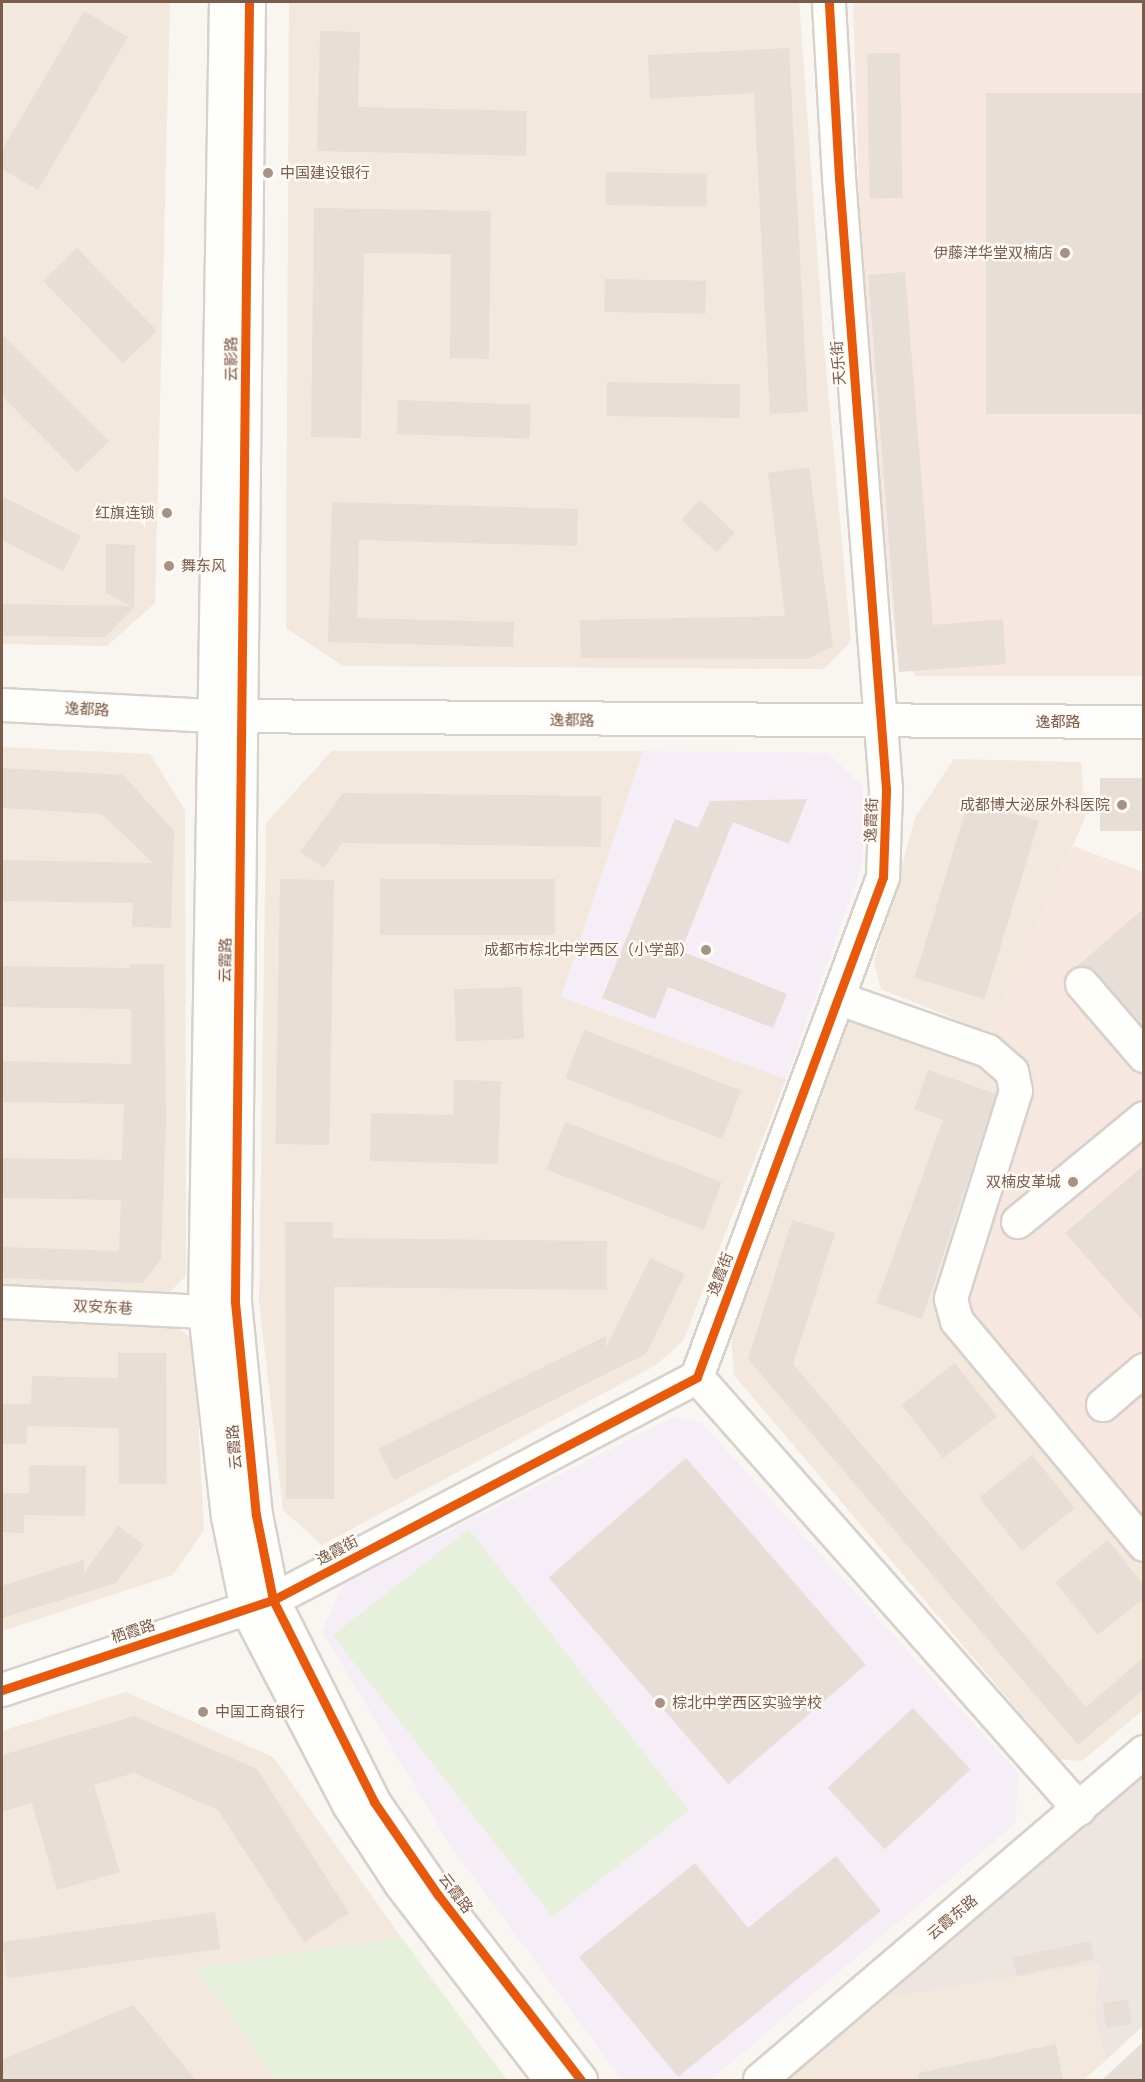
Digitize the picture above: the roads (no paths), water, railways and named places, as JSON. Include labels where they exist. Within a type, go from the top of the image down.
[{"type":"street","points":[[226,2],[228,716],[205,1312],[228,1516],[260,1605],[349,1805],[400,1883],[551,2080]]},
{"type":"street","name":"云影路","points":[[228,716],[249,2]]},
{"type":"street","name":"天乐街","points":[[830,2],[839,178],[881,723]]},
{"type":"street","name":"逸都路","points":[[2,705],[228,716],[881,723],[1143,722]]},
{"type":"street","name":"云霞路","points":[[228,716],[235,1302],[256,1515],[260,1605],[375,1802],[438,1895],[581,2080]]},
{"type":"street","name":"逸霞街","points":[[260,1605],[697,1377],[840,999],[883,878],[886,789],[881,723]]},
{"type":"street","points":[[1082,984],[1143,1056]]},
{"type":"street","points":[[840,999],[988,1051],[1012,1072],[1016,1091],[951,1299],[957,1321],[1143,1545]]},
{"type":"street","points":[[1018,1222],[1143,1118]]},
{"type":"street","name":"双安东巷","points":[[2,1302],[205,1312]]},
{"type":"street","points":[[1103,1405],[1143,1370]]},
{"type":"street","points":[[697,1377],[1079,1809]]},
{"type":"street","name":"栖霞路","points":[[2,1690],[260,1605]]},
{"type":"street","name":"云霞东路","points":[[760,2080],[1143,1752]]},
{"type":"place","name":"中国建设银行","points":[[268,173]]},
{"type":"place","name":"伊藤洋华堂双楠店","points":[[1065,253]]},
{"type":"place","name":"红旗连锁","points":[[167,513]]},
{"type":"place","name":"舞东风","points":[[169,566]]},
{"type":"place","name":"成都博大泌尿外科医院","points":[[1122,805]]},
{"type":"place","name":"成都市棕北中学西区（小学部）","points":[[706,950]]},
{"type":"place","name":"双楠皮革城","points":[[1073,1182]]},
{"type":"place","name":"棕北中学西区实验学校","points":[[660,1703]]},
{"type":"place","name":"中国工商银行","points":[[203,1712]]}]
